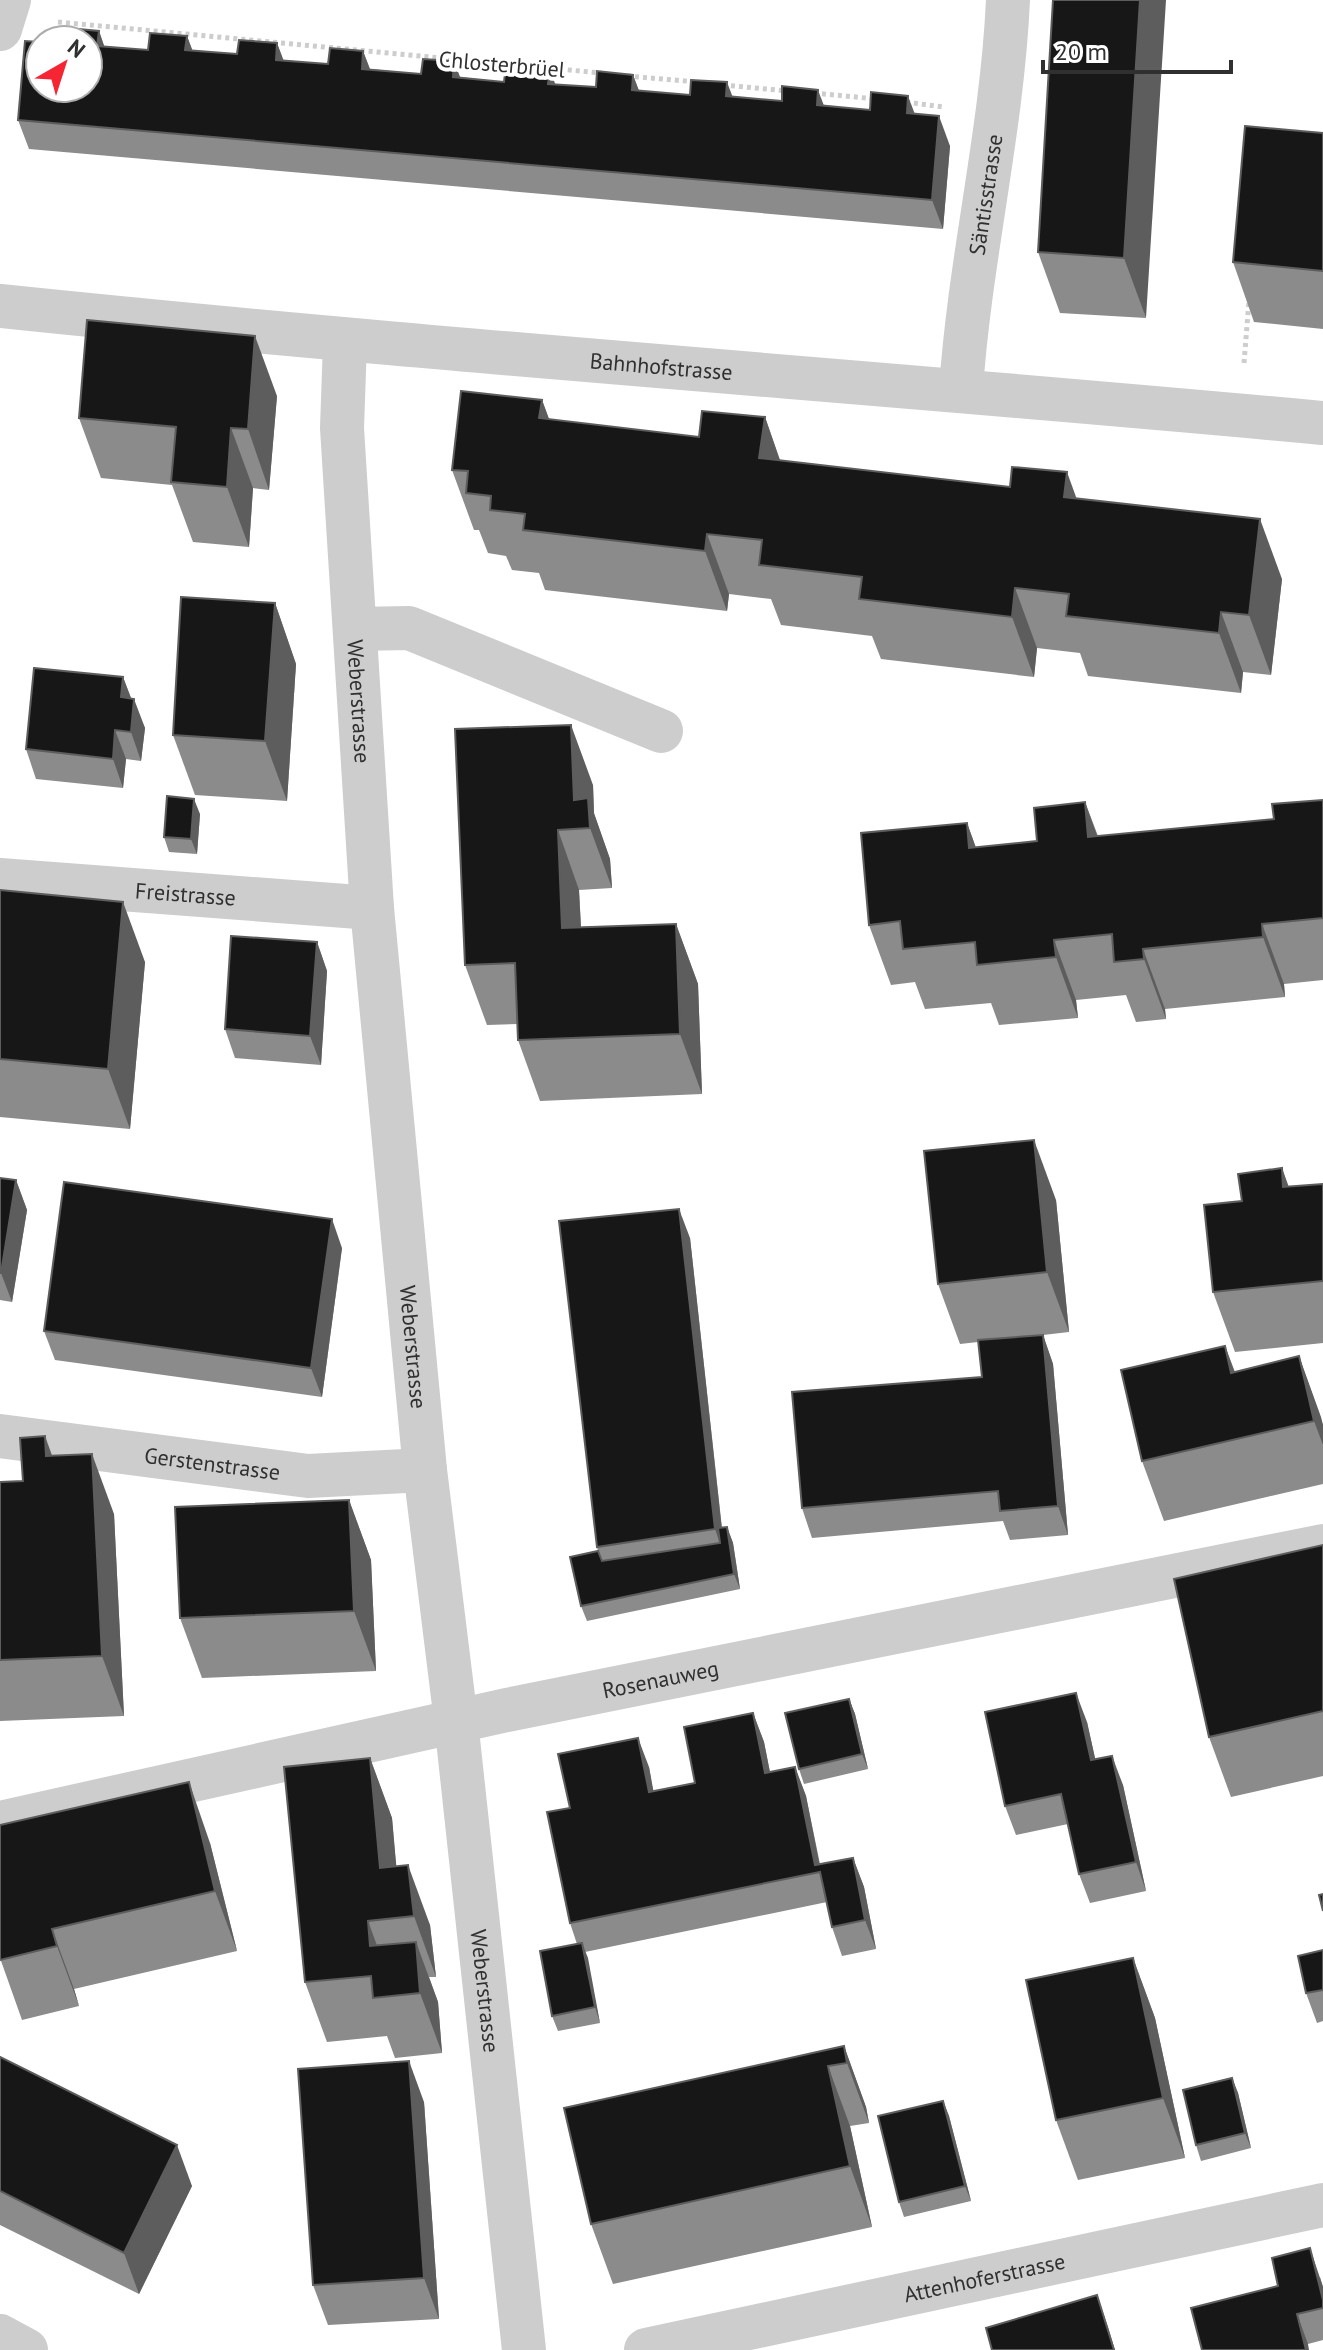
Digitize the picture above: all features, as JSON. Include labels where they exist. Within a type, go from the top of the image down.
[{"type":"street","name":"Säntisstrasse","points":[[961,389],[964,348],[1000,115],[1008,0]]},
{"type":"street","name":"Bahnhofstrasse","points":[[0,306],[345,342],[961,389],[1323,423]]},
{"type":"street","name":"Weberstrasse","points":[[345,342],[342,428],[372,908],[425,1470],[456,1721],[524,2350]]},
{"type":"street","points":[[355,629],[409,628],[661,731]]},
{"type":"street","name":"Freistrasse","points":[[0,880],[372,908]]},
{"type":"street","name":"Gerstenstrasse","points":[[0,1436],[308,1476],[425,1470]]},
{"type":"street","name":"Rosenauweg","points":[[0,1823],[456,1721],[1323,1546]]},
{"type":"street","name":"Attenhoferstrasse","points":[[646,2350],[1323,2205]]},
{"type":"street","points":[[0,2336],[26,2350]]},
{"type":"path","name":"Chlosterbrüel","points":[[4,15],[882,100]]},
{"type":"path","points":[[897,101],[1000,115]]},
{"type":"path","points":[[1244,374],[1249,298]]},
{"type":"building","points":[[1053,0],[1140,0],[1124,258],[1038,252]]},
{"type":"building","points":[[150,33],[187,36],[185,50],[237,54],[239,40],[277,43],[276,60],[328,64],[330,48],[363,51],[362,69],[421,74],[423,59],[454,61],[453,77],[504,82],[506,65],[550,69],[548,84],[596,87],[597,71],[633,75],[632,90],[690,95],[691,80],[727,82],[726,96],[782,101],[782,86],[818,90],[817,105],[870,110],[871,92],[908,96],[907,113],[939,116],[932,200],[18,120],[24,52],[24,104],[104,104],[104,47],[148,50]]},
{"type":"building","points":[[1245,126],[1323,133],[1323,271],[1233,262]]},
{"type":"building","points":[[87,320],[255,336],[248,429],[231,428],[227,487],[171,482],[176,427],[79,418]]},
{"type":"building","points":[[461,391],[542,400],[539,418],[699,437],[702,411],[765,417],[759,458],[1010,487],[1012,467],[1067,472],[1064,497],[1260,519],[1249,615],[1221,612],[1219,633],[1066,616],[1069,594],[1015,588],[1012,617],[859,599],[862,577],[759,565],[762,540],[707,534],[705,551],[523,530],[525,514],[490,510],[491,496],[466,493],[468,471],[452,470]]},
{"type":"building","points":[[181,597],[275,603],[265,741],[173,735]]},
{"type":"building","points":[[34,668],[123,677],[121,697],[134,699],[131,732],[115,730],[113,759],[26,749]]},
{"type":"building","points":[[571,725],[574,800],[588,798],[590,828],[558,830],[562,928],[676,924],[680,1034],[518,1040],[515,963],[465,965],[455,729]]},
{"type":"building","points":[[167,796],[194,799],[191,839],[164,837]]},
{"type":"building","points":[[1323,800],[1323,918],[1262,924],[1263,937],[1143,949],[1144,959],[1114,962],[1112,934],[1054,940],[1056,957],[977,965],[975,942],[903,949],[900,921],[869,925],[861,833],[967,823],[969,848],[1037,841],[1034,808],[1085,802],[1088,837],[1274,819],[1272,804]]},
{"type":"building","points":[[0,890],[123,902],[108,1069],[0,1059]]},
{"type":"building","points":[[231,936],[317,942],[310,1036],[225,1029]]},
{"type":"building","points":[[1034,1140],[1047,1272],[938,1284],[924,1151]]},
{"type":"building","points":[[1282,1168],[1283,1187],[1323,1184],[1323,1281],[1213,1292],[1204,1205],[1242,1201],[1238,1174]]},
{"type":"building","points":[[0,1178],[16,1180],[1,1273],[0,1273]]},
{"type":"building","points":[[64,1182],[332,1219],[311,1368],[44,1331]]},
{"type":"building","points":[[679,1209],[715,1529],[597,1547],[559,1221]]},
{"type":"building","points":[[1043,1335],[1058,1506],[1000,1511],[998,1491],[802,1508],[792,1392],[982,1377],[978,1340]]},
{"type":"building","points":[[1225,1346],[1231,1373],[1299,1356],[1314,1421],[1142,1461],[1121,1370]]},
{"type":"building","points":[[45,1436],[46,1456],[92,1454],[102,1656],[0,1660],[0,1482],[23,1481],[20,1438]]},
{"type":"building","points":[[349,1500],[354,1611],[180,1618],[175,1507]]},
{"type":"building","points":[[727,1527],[734,1574],[581,1606],[570,1557],[598,1551],[602,1561],[720,1543],[718,1528]]},
{"type":"building","points":[[1323,1545],[1323,1711],[1209,1737],[1174,1579]]},
{"type":"building","points":[[1076,1693],[1091,1760],[1112,1756],[1136,1862],[1079,1874],[1061,1794],[1005,1806],[985,1712]]},
{"type":"building","points":[[849,1699],[862,1754],[799,1769],[785,1713]]},
{"type":"building","points":[[753,1713],[765,1773],[795,1767],[815,1865],[853,1858],[865,1920],[832,1927],[820,1872],[570,1923],[547,1812],[570,1808],[558,1754],[638,1738],[649,1792],[695,1783],[684,1727]]},
{"type":"building","points":[[370,1758],[380,1868],[408,1865],[414,1916],[368,1921],[370,1946],[416,1942],[420,1993],[373,1998],[371,1976],[305,1982],[284,1767]]},
{"type":"building","points":[[189,1782],[215,1891],[52,1929],[57,1946],[0,1960],[0,1825]]},
{"type":"building","points":[[582,1943],[595,2007],[552,2016],[540,1951]]},
{"type":"building","points":[[1323,1950],[1323,1990],[1306,1993],[1298,1956]]},
{"type":"building","points":[[1133,1958],[1163,2098],[1056,2120],[1026,1980]]},
{"type":"building","points":[[844,2046],[847,2063],[828,2066],[850,2166],[591,2224],[564,2108]]},
{"type":"building","points":[[0,2057],[177,2145],[124,2253],[0,2191]]},
{"type":"building","points":[[409,2061],[424,2278],[313,2285],[298,2069]]},
{"type":"building","points":[[1232,2078],[1245,2133],[1196,2145],[1183,2090]]},
{"type":"building","points":[[943,2101],[965,2186],[899,2202],[878,2116]]},
{"type":"building","points":[[1310,2248],[1323,2308],[1297,2314],[1306,2350],[1202,2350],[1191,2308],[1278,2286],[1272,2258]]},
{"type":"building","points":[[1097,2295],[1114,2350],[992,2350],[986,2328]]}]
